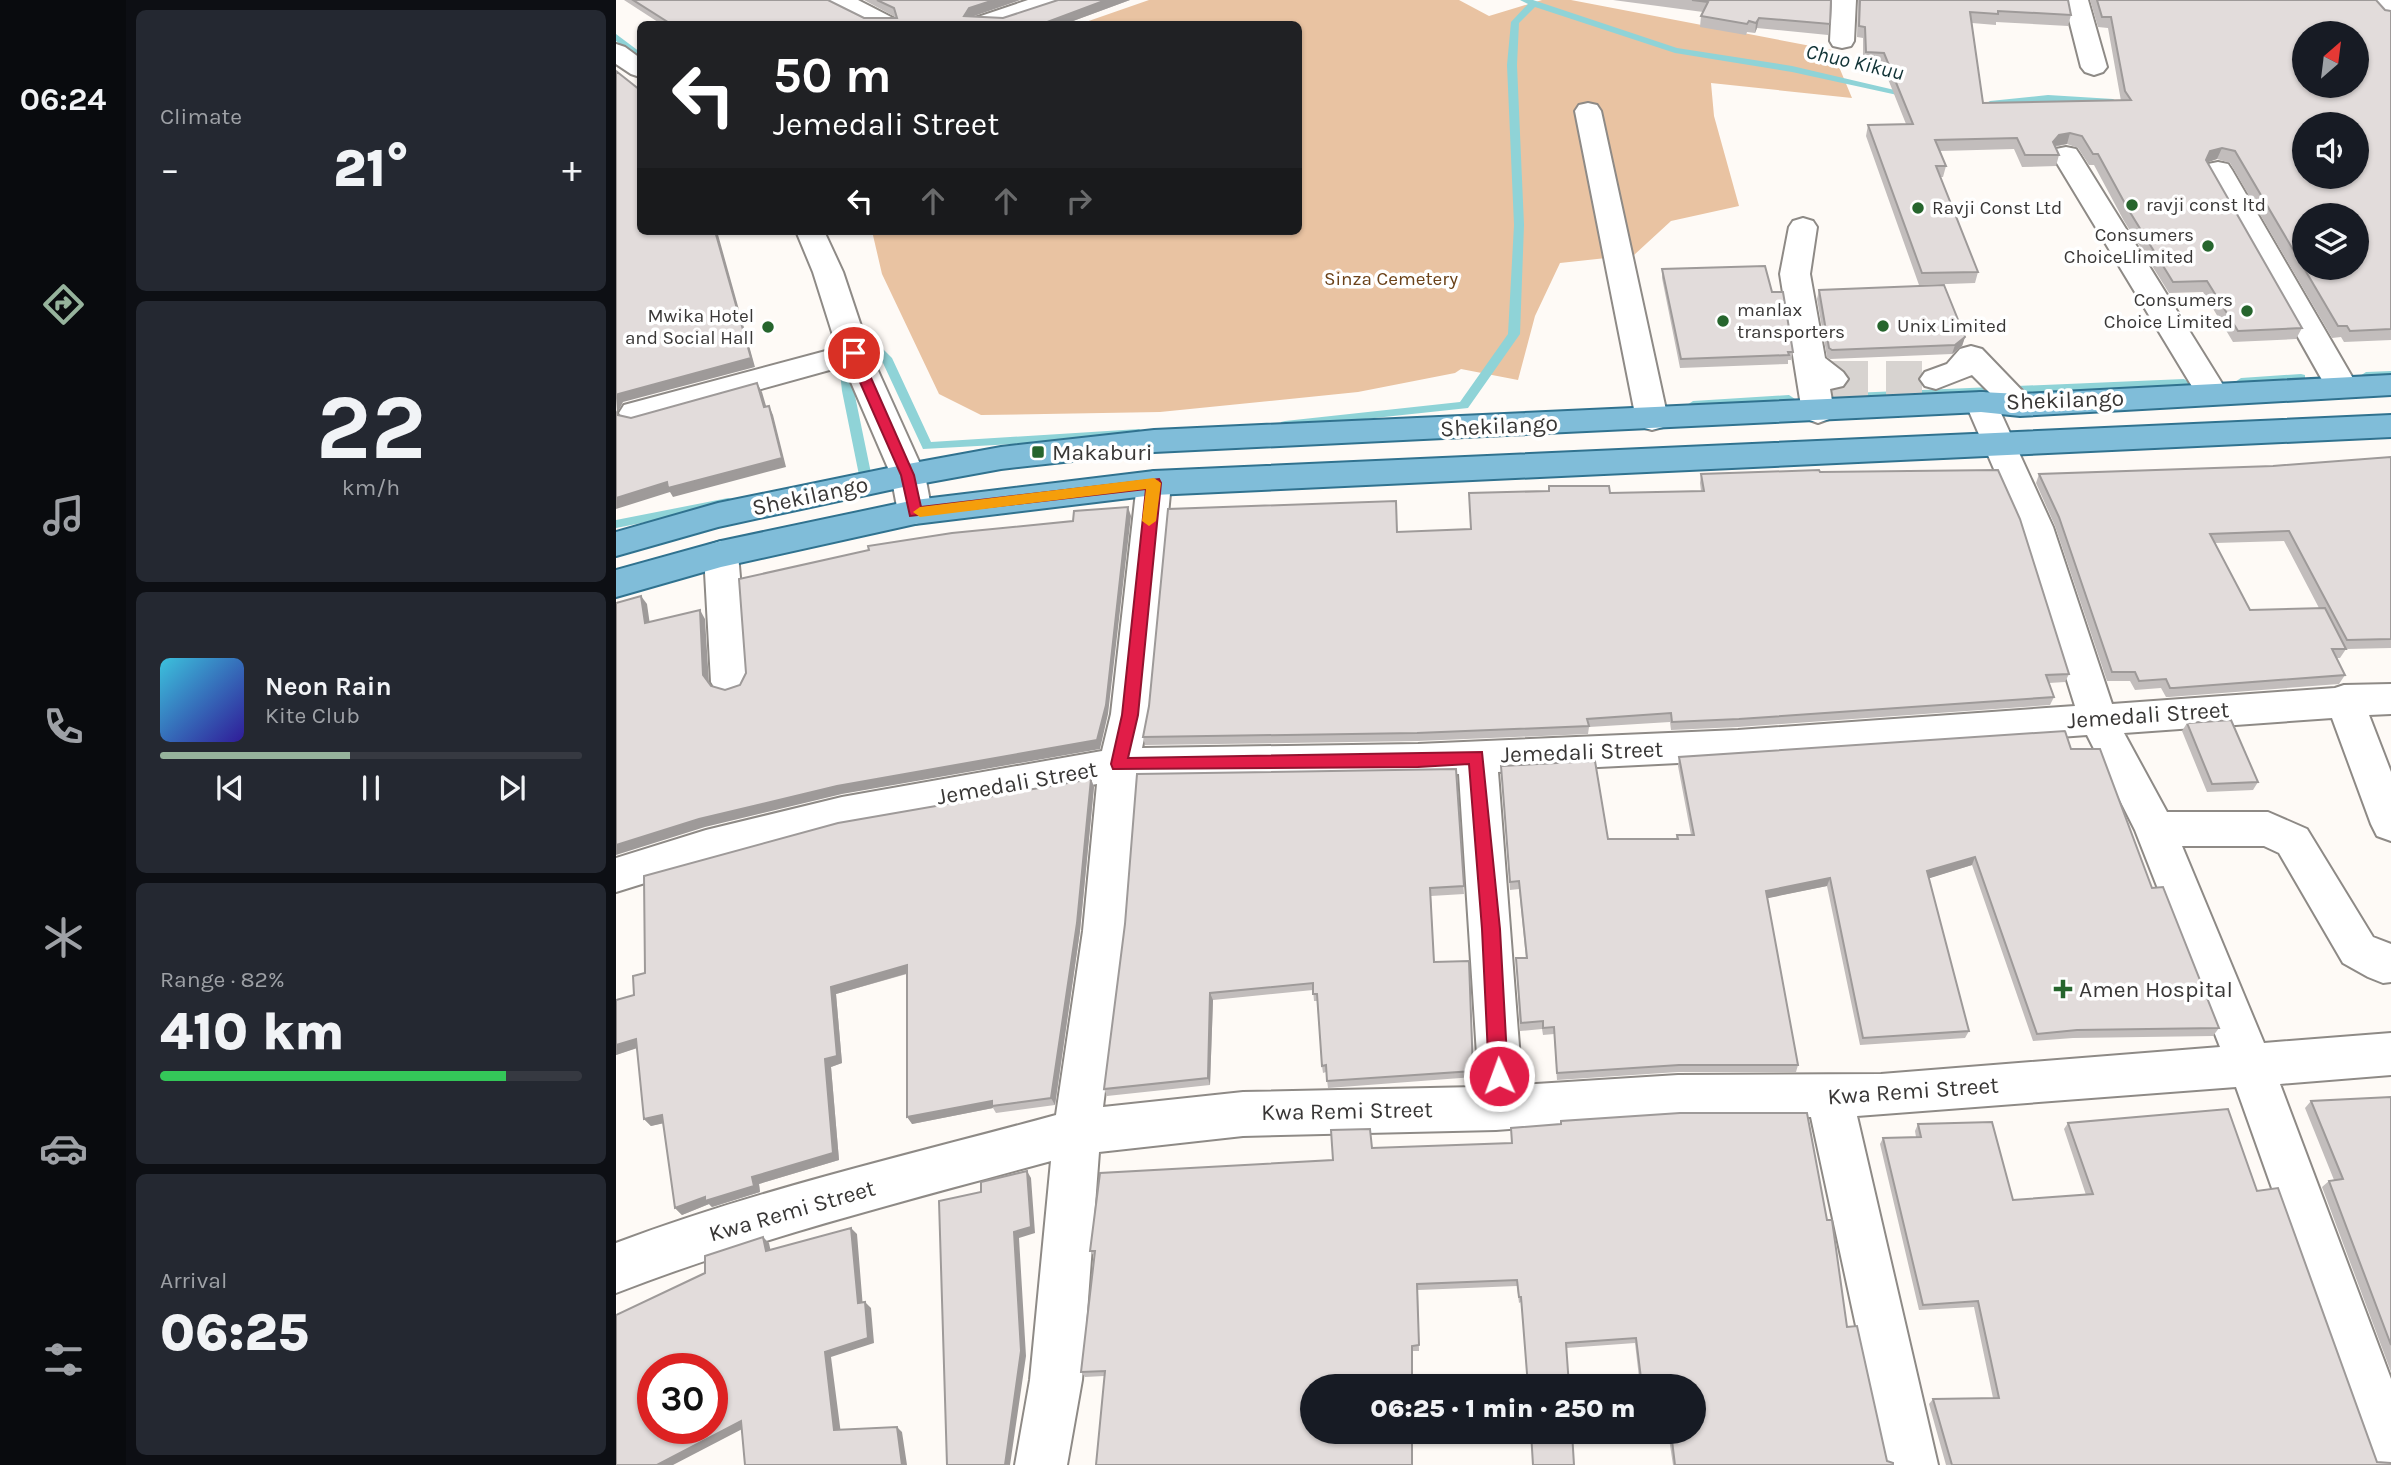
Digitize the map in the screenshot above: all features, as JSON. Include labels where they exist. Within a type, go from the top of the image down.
[{"type":"main road","name":"Shekilango","points":[[616,544],[718,515],[908,475],[1001,458],[1154,441],[1981,402],[2020,405],[2391,385]]},
{"type":"main road","points":[[1829,411],[1854,450]]},
{"type":"main road","name":"Shekilango","points":[[616,584],[650,572],[721,554],[915,512],[1154,483],[2391,426]]},
{"type":"street","points":[[839,0],[880,21]]},
{"type":"street","points":[[990,21],[1052,0]]},
{"type":"street","points":[[1842,41],[1844,0]]},
{"type":"street","points":[[2076,0],[2094,67]]},
{"type":"street","points":[[2378,0],[2391,14]]},
{"type":"street","points":[[616,52],[637,67]]},
{"type":"street","points":[[1588,111],[1651,419]]},
{"type":"street","points":[[2066,155],[2212,393]]},
{"type":"street","points":[[2218,170],[2342,387]]},
{"type":"street","points":[[1803,226],[1795,274],[1821,370],[1829,411]]},
{"type":"street","points":[[812,235],[828,272],[854,353],[908,475],[915,512]]},
{"type":"street","points":[[635,413],[854,353]]},
{"type":"street","points":[[1936,379],[1958,371],[1971,356],[2020,405]]},
{"type":"street","points":[[1981,402],[2036,527],[2098,719],[2155,829],[2249,1064],[2391,1450]]},
{"type":"street","points":[[1041,1465],[1056,1380],[1077,1132],[1104,931],[1119,764],[1130,715],[1154,483]]},
{"type":"street","points":[[721,554],[730,682]]},
{"type":"street","name":"Jemedali Street","points":[[616,874],[842,814],[1119,764],[1418,760],[1738,745],[2391,699]]},
{"type":"street","points":[[2344,701],[2391,824]]},
{"type":"street","points":[[1476,757],[1491,929],[1498,1057],[1499,1095],[1496,1108]]},
{"type":"street","points":[[2155,829],[2268,829],[2293,841],[2358,950],[2383,964],[2391,963]]},
{"type":"street","name":"Kwa Remi Street","points":[[616,1268],[676,1245],[806,1205],[1077,1132],[1243,1114],[1496,1108],[1678,1096],[1881,1096],[2391,1054]]},
{"type":"street","points":[[1830,1097],[1912,1465]]},
{"type":"green space","name":"Sinza Cemetery","points":[[1149,0],[1459,0],[1489,16],[1542,0],[1571,0],[1832,50],[1852,98],[1711,83],[1714,116],[1739,206],[1671,221],[1634,255],[1560,263],[1535,316],[1518,380],[1461,369],[1455,373],[1358,392],[1160,412],[981,415],[939,394],[882,274],[873,235],[1302,235],[1302,21],[1089,21]]},
{"type":"building","points":[[633,0],[828,0],[864,18],[897,18],[894,8],[877,0],[994,0],[969,8],[964,16],[1003,18],[1058,0],[1106,0],[1050,21],[666,21]]},
{"type":"building","points":[[1692,0],[1831,0],[1830,24],[1759,18],[1756,23],[1749,21],[1747,24],[1701,16],[1708,2]]},
{"type":"building","points":[[1860,0],[2068,0],[2071,15],[1970,12],[1983,103],[2131,100],[2125,91],[2111,17],[2102,17],[2097,0],[2376,0],[2385,10],[2391,11],[2391,329],[2350,331],[2347,326],[2338,326],[2311,280],[2369,280],[2369,203],[2292,203],[2292,248],[2235,151],[2222,148],[2210,151],[2206,160],[2302,328],[2238,331],[2207,281],[2173,282],[2098,154],[2093,154],[2082,136],[2070,133],[2059,135],[2053,142],[2059,155],[2025,155],[2017,138],[1935,140],[1946,166],[1936,166],[1978,272],[1922,273],[1868,125],[1913,124],[1884,53],[1866,52],[1865,27],[1859,26]]},
{"type":"building","points":[[616,71],[637,88],[637,235],[716,235],[751,358],[618,394],[616,398]]},
{"type":"building","name":"manlax transporters","points":[[1765,266],[1772,292],[1783,292],[1793,352],[1788,352],[1789,355],[1681,359],[1662,269]]},
{"type":"building","name":"Unix Limited","points":[[1944,285],[1965,337],[1955,345],[1829,348],[1819,290]]},
{"type":"building","points":[[757,383],[764,407],[769,406],[782,458],[668,488],[667,482],[616,498],[616,412],[631,418]]},
{"type":"building","points":[[2391,457],[2391,639],[2347,640],[2289,531],[2210,534],[2250,610],[2325,608],[2346,649],[2332,649],[2345,675],[2174,688],[2170,688],[2166,679],[2139,681],[2135,672],[2112,672],[2059,517],[2039,474],[2273,466]]},
{"type":"building","points":[[1819,470],[1998,470],[2020,519],[2069,674],[2046,675],[2054,697],[1672,722],[1671,713],[1587,719],[1589,726],[1417,733],[1143,737],[1149,706],[1168,509],[1396,501],[1397,532],[1471,529],[1469,493],[1549,491],[1549,486],[1609,486],[1610,493],[1704,491],[1701,474]]},
{"type":"building","points":[[1128,507],[1106,705],[1097,740],[837,786],[699,819],[616,845],[616,603],[641,596],[645,623],[700,610],[703,675],[711,686],[725,690],[740,685],[746,673],[739,579],[869,550],[868,546],[952,533],[1073,521],[1074,511]]},
{"type":"building","points":[[2231,720],[2258,782],[2212,784],[2187,723]]},
{"type":"building","points":[[2065,731],[2071,749],[2100,749],[2152,888],[2163,887],[2219,1028],[2077,1030],[2037,1034],[1975,857],[1927,871],[1969,1031],[1863,1038],[1830,878],[1766,891],[1798,1065],[1679,1065],[1557,1073],[1554,1027],[1543,1028],[1543,1021],[1521,1023],[1516,958],[1527,958],[1519,881],[1510,882],[1501,766],[1595,761],[1608,839],[1678,839],[1677,835],[1694,835],[1679,757]]},
{"type":"building","points":[[1456,769],[1464,886],[1430,888],[1434,962],[1469,961],[1473,1071],[1327,1081],[1326,1065],[1322,1066],[1317,994],[1313,994],[1313,983],[1210,993],[1208,1078],[1104,1089],[1125,924],[1137,774]]},
{"type":"building","points":[[1091,779],[1077,923],[1051,1098],[992,1106],[992,1101],[907,1117],[907,965],[831,987],[837,1056],[825,1059],[833,1153],[752,1177],[754,1186],[705,1201],[705,1197],[675,1208],[662,1115],[644,1119],[636,1039],[616,1045],[616,1000],[634,995],[633,976],[645,973],[644,876],[838,823]]},
{"type":"building","points":[[2391,1097],[2391,1345],[2329,1181],[2343,1179],[2311,1101]]},
{"type":"building","points":[[2228,1109],[2257,1191],[2278,1188],[2377,1462],[2391,1465],[1952,1465],[1933,1399],[1999,1398],[1978,1301],[1923,1305],[1883,1138],[1921,1137],[1918,1124],[1992,1122],[2013,1200],[2093,1194],[2068,1123]]},
{"type":"building","points":[[1680,1113],[1807,1113],[1827,1220],[1832,1220],[1847,1327],[1857,1326],[1887,1461],[1893,1465],[1675,1465],[1672,1444],[1706,1444],[1706,1374],[1640,1374],[1636,1338],[1566,1343],[1568,1374],[1527,1374],[1521,1297],[1517,1280],[1417,1284],[1419,1345],[1412,1346],[1412,1374],[1300,1374],[1300,1444],[1412,1444],[1412,1465],[1096,1465],[1105,1371],[1081,1372],[1095,1251],[1090,1251],[1100,1173],[1333,1160],[1331,1130],[1370,1129],[1372,1148],[1512,1143],[1511,1128],[1561,1124],[1561,1121]]},
{"type":"building","points":[[1027,1171],[1031,1227],[1014,1232],[1021,1351],[1005,1465],[947,1465],[939,1201],[981,1192],[981,1182]]},
{"type":"building","points":[[851,1228],[858,1303],[865,1302],[868,1338],[825,1352],[834,1430],[897,1427],[902,1465],[745,1465],[741,1421],[728,1428],[728,1353],[637,1353],[637,1444],[697,1444],[657,1465],[616,1465],[616,1315],[705,1273],[705,1256],[763,1237],[766,1251]]},
{"type":"building","points":[[1532,1444],[1573,1444],[1574,1465],[1533,1465]]},
{"type":"waterway","name":"Chuo Kikuu","points":[[1524,0],[1675,50],[1792,69],[1911,95]]},
{"type":"waterway","points":[[1285,425],[1464,405],[1514,334],[1519,225],[1512,65],[1515,22],[1533,4]]},
{"type":"waterway","points":[[616,37],[637,54]]},
{"type":"waterway","name":"Chuo Kikuu","points":[[1990,104],[2048,98],[2113,102]]},
{"type":"waterway","points":[[854,336],[857,343],[875,348],[888,361],[927,446],[1139,433]]},
{"type":"waterway","points":[[844,354],[848,391],[866,478],[855,480]]},
{"type":"waterway","points":[[2366,376],[2391,375]]},
{"type":"waterway","points":[[2241,382],[2301,378]]},
{"type":"waterway","points":[[1852,397],[2184,383]]},
{"type":"waterway","points":[[1693,405],[1789,399]]},
{"type":"waterway","points":[[616,524],[728,502]]},
{"type":"tunnel","points":[[1832,379],[1936,379]]},
{"type":"slow traffic","points":[[920,512],[1154,483],[1149,521]]},
{"type":"place","name":"ravji const ltd","points":[[2132,205]]},
{"type":"place","name":"Ravji Const Ltd","points":[[1918,208]]},
{"type":"place","name":"Consumers ChoiceLlimited","points":[[2208,246]]},
{"type":"place","name":"Consumers Choice Limited","points":[[2247,311]]},
{"type":"place","name":"manlax transporters","points":[[1723,321]]},
{"type":"place","name":"Unix Limited","points":[[1883,326]]},
{"type":"place","name":"Mwika Hotel and Social Hall","points":[[768,327]]},
{"type":"place","name":"Makaburi","points":[[1038,452]]},
{"type":"place","name":"Amen Hospital","points":[[2063,989]]},
{"type":"route","points":[[854,353],[908,475],[915,512],[1154,483],[1130,715],[1119,764],[1476,757],[1491,929],[1499,1076]]}]
